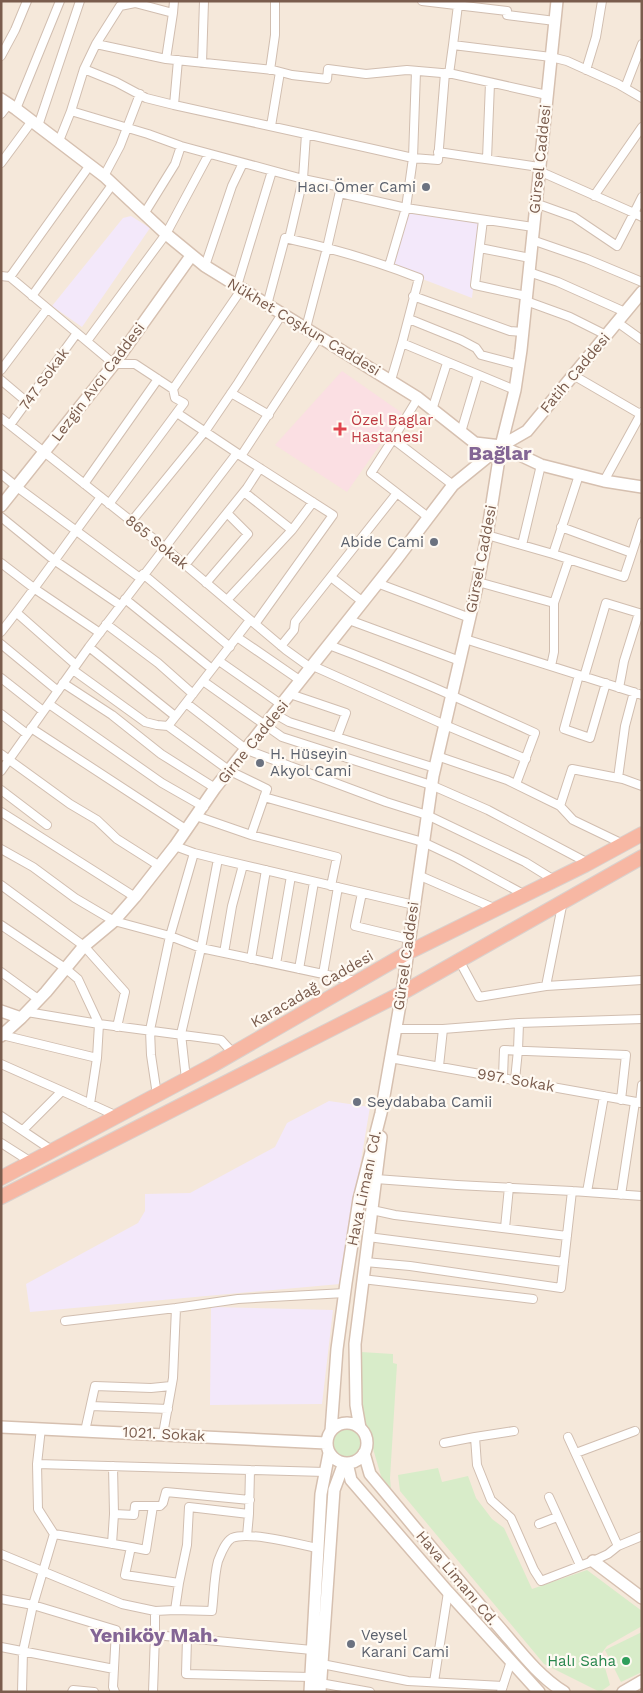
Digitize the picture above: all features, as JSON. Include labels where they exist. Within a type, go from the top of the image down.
[{"type":"highway","name":"Karacadağ Caddesi","points":[[1,1178],[233,1053],[407,953],[525,895],[642,834]]},
{"type":"highway","points":[[1,1196],[402,993],[642,857]]},
{"type":"street","points":[[1,56],[15,30],[27,1]]},
{"type":"street","points":[[7,107],[60,1]]},
{"type":"street","points":[[1,163],[35,124],[80,1]]},
{"type":"street","points":[[166,59],[174,1]]},
{"type":"street","points":[[202,63],[204,1]]},
{"type":"street","points":[[270,70],[275,35],[275,1]]},
{"type":"street","points":[[422,1],[508,11],[507,15],[555,22]]},
{"type":"street","name":"Gürsel Caddesi","points":[[381,1112],[402,993],[431,785],[478,582],[501,446],[515,390],[519,365],[557,1]]},
{"type":"street","points":[[586,70],[596,36],[602,1]]},
{"type":"street","points":[[59,141],[84,69],[117,4],[136,2],[173,13]]},
{"type":"street","points":[[84,69],[116,82],[146,98],[413,158],[438,160],[447,74],[458,5]]},
{"type":"street","points":[[96,44],[166,59],[270,70],[327,79],[328,69],[366,74],[407,70],[447,74],[547,95]]},
{"type":"street","points":[[625,88],[642,44]]},
{"type":"street","points":[[453,45],[551,57],[567,61],[642,98]]},
{"type":"street","points":[[174,105],[178,60]]},
{"type":"street","points":[[389,266],[406,208],[413,158],[416,71]]},
{"type":"street","points":[[271,126],[280,72]]},
{"type":"street","points":[[487,159],[490,82]]},
{"type":"street","points":[[104,176],[120,146],[140,94]]},
{"type":"street","name":"Nükhet Coşkun Caddesi","points":[[7,107],[59,141],[104,176],[166,234],[204,266],[391,380],[418,398],[475,443],[501,446],[542,464],[579,475],[641,486]]},
{"type":"street","points":[[71,111],[209,154],[302,180],[341,187],[306,328]]},
{"type":"street","points":[[594,196],[642,127]]},
{"type":"street","points":[[289,239],[302,180],[306,134]]},
{"type":"street","points":[[144,214],[175,164],[181,146]]},
{"type":"street","points":[[438,152],[539,169],[638,215]]},
{"type":"street","points":[[87,341],[166,234],[209,154]]},
{"type":"street","points":[[204,266],[232,186],[243,163]]},
{"type":"street","points":[[10,278],[90,165]]},
{"type":"street","points":[[173,389],[239,288],[272,171]]},
{"type":"street","points":[[32,296],[112,185]]},
{"type":"street","points":[[340,193],[406,208],[533,227]]},
{"type":"street","points":[[536,203],[574,218],[617,246],[638,215],[642,197]]},
{"type":"street","points":[[484,220],[474,285],[526,298],[606,334]]},
{"type":"street","points":[[267,305],[285,238],[389,266],[419,278],[391,380]]},
{"type":"street","points":[[532,240],[586,259],[642,282]]},
{"type":"street","points":[[480,248],[530,258]]},
{"type":"street","name":"Lezgin Avcı Caddesi","points":[[1,506],[114,364],[191,256]]},
{"type":"street","points":[[529,272],[558,282],[625,312]]},
{"type":"street","points":[[1,276],[10,278],[114,364],[135,364],[173,389],[175,398],[184,403],[109,504]]},
{"type":"street","points":[[413,296],[510,331],[523,332]]},
{"type":"street","name":"Fatih Caddesi","points":[[501,446],[527,431],[606,334],[640,296]]},
{"type":"street","points":[[1,370],[47,309]]},
{"type":"street","points":[[131,522],[204,432],[282,314]]},
{"type":"street","points":[[409,319],[462,340],[476,348],[482,355],[519,365]]},
{"type":"street","points":[[617,322],[642,340]]},
{"type":"street","name":"747 Sokak","points":[[10,425],[77,333]]},
{"type":"street","points":[[1,771],[74,667],[142,576],[269,415],[319,337]]},
{"type":"street","points":[[402,343],[515,390]]},
{"type":"street","points":[[432,410],[447,362]]},
{"type":"street","points":[[461,432],[478,375]]},
{"type":"street","points":[[574,375],[641,413],[604,480]]},
{"type":"street","points":[[84,484],[158,379]]},
{"type":"street","points":[[1,380],[27,402]]},
{"type":"street","points":[[231,393],[269,415]]},
{"type":"street","points":[[418,398],[371,473],[428,517]]},
{"type":"street","points":[[168,726],[237,637],[253,622],[333,515],[176,413]]},
{"type":"street","name":"865 Sokak","points":[[1,418],[164,547],[281,646],[312,667],[526,759]]},
{"type":"street","points":[[393,439],[452,485]]},
{"type":"street","name":"Girne Caddesi","points":[[2,1035],[24,1015],[84,946],[114,921],[135,896],[187,830],[215,788],[378,583],[452,485],[501,446]]},
{"type":"street","points":[[522,545],[542,464]]},
{"type":"street","points":[[185,565],[244,492],[260,468]]},
{"type":"street","points":[[1,474],[75,531],[142,576],[230,647]]},
{"type":"street","points":[[552,554],[579,475]]},
{"type":"street","points":[[244,492],[292,530]]},
{"type":"street","points":[[281,646],[294,630],[295,622],[398,493]]},
{"type":"street","points":[[1,632],[4,623],[17,613],[100,497]]},
{"type":"street","points":[[227,600],[292,530],[313,502]]},
{"type":"street","points":[[206,583],[248,534],[227,513]]},
{"type":"street","points":[[1,517],[54,560],[123,602],[212,669]]},
{"type":"street","points":[[487,536],[624,577],[642,522]]},
{"type":"street","points":[[561,527],[632,553]]},
{"type":"street","points":[[551,666],[554,652],[554,603],[569,559]]},
{"type":"street","points":[[1,563],[35,589],[100,633]]},
{"type":"street","points":[[331,577],[363,602]]},
{"type":"street","points":[[478,582],[554,603]]},
{"type":"street","points":[[378,583],[470,618]]},
{"type":"street","points":[[606,684],[590,738],[564,729],[606,603],[641,614],[624,661],[619,688]]},
{"type":"street","points":[[17,613],[74,667],[145,722],[168,726],[230,771],[267,789],[251,834]]},
{"type":"street","points":[[349,620],[460,661]]},
{"type":"street","points":[[106,624],[158,663],[193,694]]},
{"type":"street","points":[[237,637],[301,681]]},
{"type":"street","points":[[465,639],[642,695]]},
{"type":"street","points":[[1,644],[58,691]]},
{"type":"street","points":[[329,645],[452,695],[535,733],[516,784]]},
{"type":"street","points":[[89,647],[175,716]]},
{"type":"street","points":[[219,661],[278,710],[289,722],[337,737],[516,784],[560,806],[573,820],[623,844]]},
{"type":"street","points":[[1,678],[43,711]]},
{"type":"street","points":[[202,682],[282,737],[431,785],[488,810],[588,863]]},
{"type":"street","points":[[63,683],[112,716],[162,754],[215,788]]},
{"type":"street","points":[[618,778],[625,726],[634,692]]},
{"type":"street","points":[[290,694],[346,713],[337,737]]},
{"type":"street","points":[[186,703],[247,750],[386,802],[427,815],[525,862],[554,880]]},
{"type":"street","points":[[49,704],[162,783],[204,807]]},
{"type":"street","points":[[1,714],[187,830]]},
{"type":"street","points":[[1,754],[70,804],[97,820],[118,839],[158,866]]},
{"type":"street","points":[[560,806],[572,769],[618,778],[642,786]]},
{"type":"street","points":[[1,790],[47,825]]},
{"type":"street","points":[[264,797],[423,842],[525,895]]},
{"type":"street","points":[[1,812],[135,896]]},
{"type":"street","points":[[196,816],[251,834],[337,857],[323,974]]},
{"type":"street","points":[[175,846],[218,859],[414,905]]},
{"type":"street","points":[[1,849],[33,867],[76,898],[114,921],[170,936],[201,948],[358,981]]},
{"type":"street","points":[[157,1095],[151,1055],[150,1030],[170,936],[194,853]]},
{"type":"street","points":[[186,1079],[181,1034],[201,948],[218,859]]},
{"type":"street","points":[[224,953],[232,906],[243,865]]},
{"type":"street","points":[[251,959],[266,870]]},
{"type":"street","points":[[418,875],[496,909]]},
{"type":"street","points":[[276,964],[291,876]]},
{"type":"street","points":[[299,969],[314,882]]},
{"type":"street","points":[[1,885],[84,946],[126,992],[117,1027]]},
{"type":"street","points":[[362,893],[355,926],[409,939]]},
{"type":"street","points":[[546,986],[564,901]]},
{"type":"street","points":[[1,925],[65,968],[78,979],[99,1024],[97,1058],[90,1104]]},
{"type":"street","points":[[459,960],[479,997],[546,986],[642,980]]},
{"type":"street","points":[[1,972],[38,999]]},
{"type":"street","points":[[1,1010],[24,1015],[221,1040],[233,1053]]},
{"type":"street","points":[[396,1029],[442,1029],[519,1023],[642,1018]]},
{"type":"street","points":[[515,1080],[519,1023]]},
{"type":"street","points":[[439,1066],[442,1029]]},
{"type":"street","points":[[2,1035],[97,1058]]},
{"type":"street","points":[[503,1077],[504,1050],[626,1055],[621,1100]]},
{"type":"street","name":"997. Sokak","points":[[390,1058],[639,1103]]},
{"type":"street","points":[[1,1064],[117,1116]]},
{"type":"street","points":[[621,1195],[642,1085]]},
{"type":"street","points":[[23,1130],[62,1090]]},
{"type":"street","points":[[587,1192],[604,1096]]},
{"type":"street","name":"Hava Limanı Cd.","points":[[360,1428],[356,1405],[355,1344],[364,1262],[382,1135],[381,1112]]},
{"type":"street","name":"Hava Limanı Cd.","points":[[331,1430],[338,1349],[359,1199],[381,1112]]},
{"type":"street","points":[[1,1116],[53,1150]]},
{"type":"street","points":[[1,1144],[31,1162]]},
{"type":"street","points":[[376,1178],[642,1196]]},
{"type":"street","points":[[505,1228],[509,1188]]},
{"type":"street","points":[[364,1262],[410,1266],[561,1288],[572,1191]]},
{"type":"street","points":[[372,1210],[395,1215],[567,1236]]},
{"type":"street","points":[[368,1237],[564,1262]]},
{"type":"street","points":[[362,1279],[533,1299]]},
{"type":"street","points":[[65,1321],[238,1299],[345,1292]]},
{"type":"street","points":[[163,1434],[171,1386],[176,1308]]},
{"type":"street","points":[[85,1430],[95,1386],[151,1388],[171,1386]]},
{"type":"street","points":[[91,1406],[168,1409]]},
{"type":"street","points":[[317,1684],[312,1650],[317,1548],[321,1494],[325,1472],[328,1448],[331,1430],[336,1426],[348,1423],[360,1428],[364,1433],[366,1446],[364,1453],[354,1462],[346,1463],[333,1458],[328,1448]]},
{"type":"street","name":"1021. Sokak","points":[[1,1427],[163,1434],[328,1448]]},
{"type":"street","points":[[41,1428],[37,1464],[38,1508],[54,1534],[146,1550],[153,1506]]},
{"type":"street","points":[[444,1443],[514,1431]]},
{"type":"street","points":[[576,1453],[635,1431]]},
{"type":"street","points":[[475,1437],[477,1465],[491,1500],[511,1518],[534,1570],[541,1581],[593,1561],[608,1554],[618,1546],[642,1536]]},
{"type":"street","points":[[568,1437],[618,1546]]},
{"type":"street","name":"Hava Limanı Cd.","points":[[364,1453],[370,1474],[469,1593],[532,1665],[552,1685],[564,1692]]},
{"type":"street","points":[[310,1692],[317,1684],[322,1664],[334,1490],[346,1463]]},
{"type":"street","name":"Hava Limanı Cd.","points":[[346,1463],[350,1480],[539,1692]]},
{"type":"street","points":[[37,1464],[325,1472]]},
{"type":"street","points":[[112,1544],[114,1514],[113,1466]]},
{"type":"street","points":[[247,1536],[250,1470]]},
{"type":"street","points":[[114,1514],[134,1514],[135,1506],[160,1506],[166,1492],[250,1500]]},
{"type":"street","points":[[549,1497],[580,1565]]},
{"type":"street","points":[[175,1610],[187,1545],[188,1507],[249,1514]]},
{"type":"street","points":[[539,1524],[557,1517]]},
{"type":"street","points":[[22,1692],[23,1651],[33,1605],[54,1534]]},
{"type":"street","points":[[1,1554],[122,1604],[155,1611],[212,1611],[218,1562],[226,1544],[232,1538],[247,1536],[264,1538],[317,1548]]},
{"type":"street","points":[[131,1547],[125,1575],[179,1583]]},
{"type":"street","points":[[593,1561],[642,1598]]},
{"type":"street","points":[[434,1682],[448,1592]]},
{"type":"street","points":[[1,1599],[33,1605],[116,1630],[113,1687],[115,1692]]},
{"type":"street","points":[[153,1692],[155,1611]]},
{"type":"street","points":[[155,1635],[312,1650]]},
{"type":"street","points":[[187,1638],[186,1674],[317,1684],[370,1692]]},
{"type":"street","points":[[1,1647],[114,1669]]},
{"type":"street","points":[[322,1664],[408,1681],[502,1689],[510,1661]]},
{"type":"street","points":[[623,1692],[642,1681]]},
{"type":"street","points":[[72,1691],[94,1692]]},
{"type":"shaded area","points":[[1,1],[642,1],[642,1692],[1,1692]]},
{"type":"shaded area","points":[[408,210],[481,221],[472,298],[391,267]]},
{"type":"shaded area","points":[[131,216],[150,228],[82,327],[52,306],[123,218]]},
{"type":"shaded area","name":"Özel Baglar Hastanesi","points":[[342,371],[402,413],[347,492],[275,445]]},
{"type":"shaded area","points":[[329,1101],[370,1107],[340,1284],[30,1312],[26,1284],[138,1223],[145,1211],[145,1194],[190,1193],[275,1147],[287,1123]]},
{"type":"shaded area","points":[[211,1307],[333,1310],[322,1404],[210,1405]]},
{"type":"green space","points":[[361,1352],[393,1354],[393,1363],[397,1364],[390,1478],[391,1489],[381,1476],[364,1418],[360,1393]]},
{"type":"green space","points":[[348,1429],[354,1430],[362,1438],[362,1450],[354,1458],[348,1459],[342,1458],[334,1450],[333,1444],[334,1438],[342,1430]]},
{"type":"green space","points":[[438,1468],[442,1482],[468,1476],[476,1498],[492,1519],[504,1528],[532,1589],[587,1570],[642,1611],[642,1626],[607,1646],[601,1654],[610,1685],[600,1692],[544,1664],[400,1491],[398,1475]]},
{"type":"green space","name":"Halı Saha","points":[[642,1632],[642,1672],[621,1682],[605,1650]]},
{"type":"place","name":"Hacı Ömer Cami","points":[[426,187]]},
{"type":"place","name":"Özel Baglar Hastanesi","points":[[340,429]]},
{"type":"place","name":"Abide Cami","points":[[434,542]]},
{"type":"place","name":"H. Hüseyin Akyol Cami","points":[[260,763]]},
{"type":"place","name":"Seydababa Camii","points":[[357,1102]]},
{"type":"place","name":"Veysel Karani Cami","points":[[351,1644]]},
{"type":"place","name":"Halı Saha","points":[[626,1661]]},
{"type":"district","name":"Bağlar","points":[[500,453]]},
{"type":"district","name":"Yeniköy Mah.","points":[[154,1635]]}]
